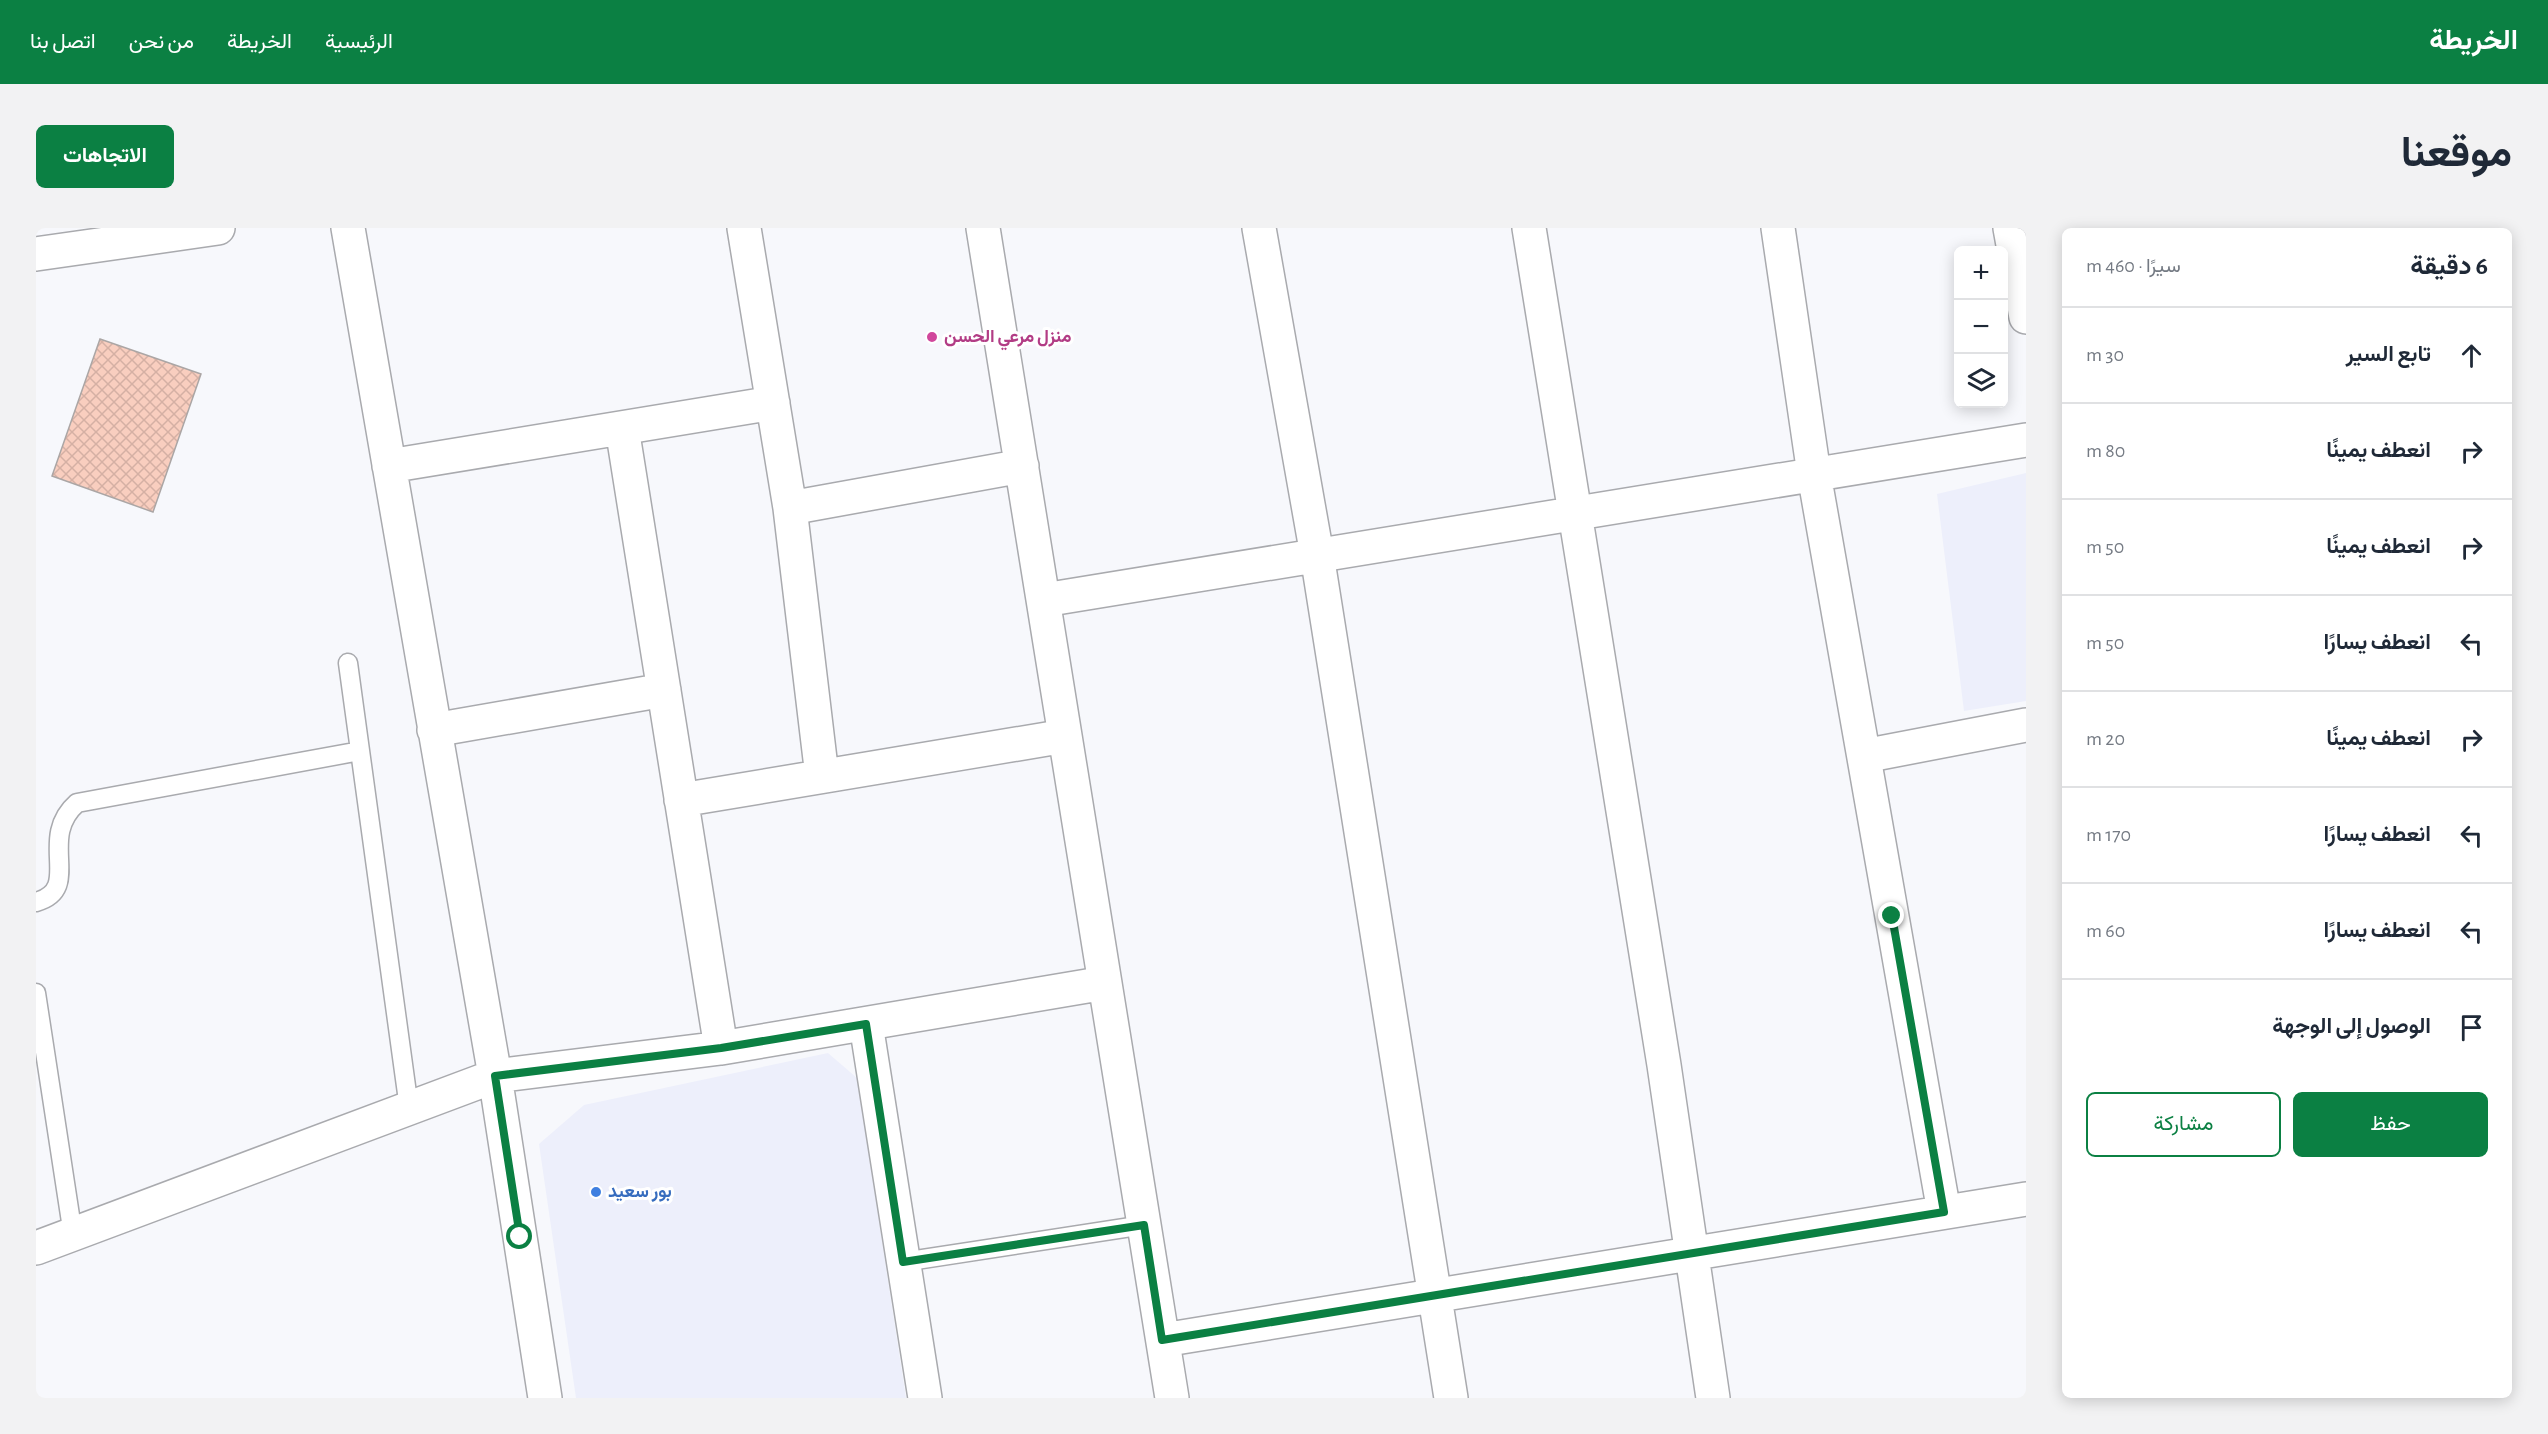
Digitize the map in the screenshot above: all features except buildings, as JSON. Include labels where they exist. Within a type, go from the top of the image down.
[{"type":"street","points":[[36,254],[219,228]]},
{"type":"street","points":[[348,228],[495,1076],[545,1398]]},
{"type":"street","points":[[744,228],[790,508],[822,776]]},
{"type":"street","points":[[983,228],[1172,1398]]},
{"type":"street","points":[[1259,228],[1317,555],[1451,1398]]},
{"type":"street","points":[[1529,228],[1664,1065],[1713,1398]]},
{"type":"street","points":[[1778,228],[1814,474],[1944,1212]]},
{"type":"street","points":[[2010,228],[2026,317]]},
{"type":"street","points":[[389,466],[772,402]]},
{"type":"street","points":[[622,428],[721,1048]]},
{"type":"street","points":[[1044,600],[2026,440]]},
{"type":"street","points":[[790,508],[1022,466]]},
{"type":"street","points":[[434,730],[664,690]]},
{"type":"street","points":[[1864,756],[2026,725]]},
{"type":"street","points":[[681,800],[1065,736]]},
{"type":"street","points":[[36,1248],[495,1076],[721,1048],[1105,983]]},
{"type":"street","points":[[866,1024],[925,1398]]},
{"type":"street","points":[[1162,1340],[2026,1199]]},
{"type":"lane","points":[[348,663],[410,1108]]},
{"type":"lane","points":[[36,902],[48,898],[58,886],[58,830],[62,819],[77,803],[360,751]]},
{"type":"lane","points":[[36,993],[73,1234]]},
{"type":"lane","points":[[903,1262],[1144,1225]]},
{"type":"shaded area","points":[[2026,473],[2026,701],[1964,711],[1937,494]]},
{"type":"shaded area","points":[[828,1053],[857,1078],[906,1398],[576,1398],[539,1144],[584,1105]]},
{"type":"place","name":"منزل مرعي الحسن","points":[[932,337]]},
{"type":"place","name":"بور سعيد","points":[[596,1192]]},
{"type":"route","points":[[520,1237],[495,1076],[721,1048],[866,1024],[903,1262],[1144,1225],[1162,1340],[1944,1212],[1892,916]]}]
